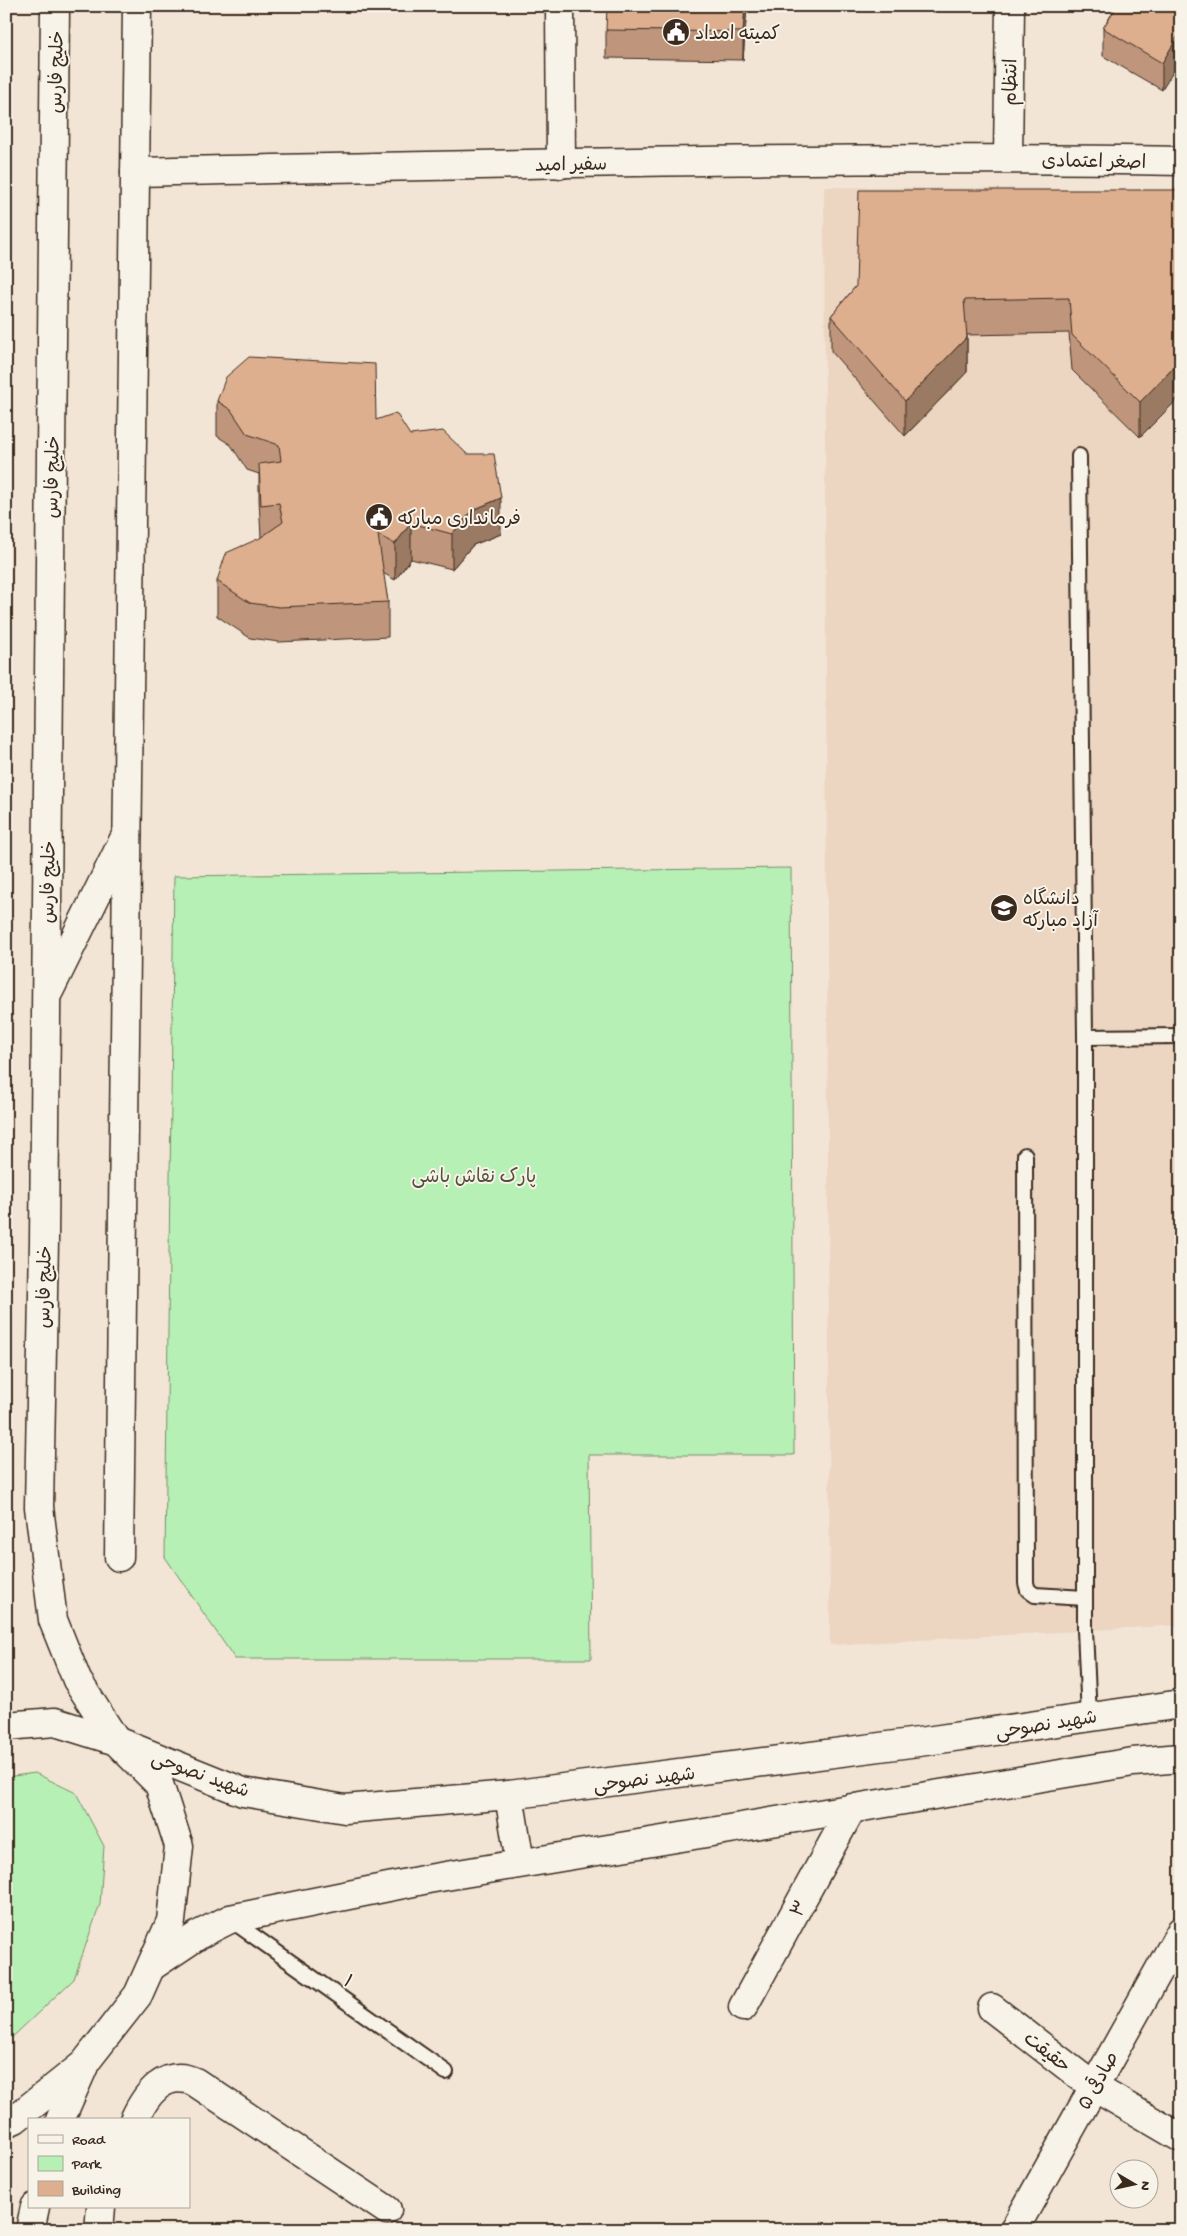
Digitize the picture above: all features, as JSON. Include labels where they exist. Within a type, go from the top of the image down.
[{"type":"main road","name":"خلیج فارس","points":[[55,6],[46,997],[38,1508],[53,1620],[77,1680],[116,1741],[159,1784],[179,1846],[171,1920],[152,1966],[138,1995],[84,2064]]},
{"type":"main road","points":[[118,1557],[137,6]]},
{"type":"main road","points":[[560,6],[561,164]]},
{"type":"main road","name":"انتظام","points":[[1008,158],[1010,6]]},
{"type":"main road","name":"سفیر امید","points":[[135,172],[1008,158]]},
{"type":"main road","name":"اصغر اعتمادی","points":[[1008,158],[1181,161]]},
{"type":"main road","points":[[46,997],[127,833]]},
{"type":"main road","name":"شهید نصوحی","points":[[6,1726],[55,1722],[116,1741],[244,1792],[345,1809],[509,1795],[926,1741],[1181,1704]]},
{"type":"main road","points":[[152,1966],[200,1934],[230,1920],[428,1879],[1133,1762],[1181,1758]]},
{"type":"main road","points":[[509,1795],[520,1863]]},
{"type":"main road","name":"۳","points":[[743,2007],[852,1808]]},
{"type":"main road","name":"صادقی ۵","points":[[1014,2230],[1181,1931]]},
{"type":"main road","name":"حقیقت","points":[[992,2008],[1094,2086],[1181,2138]]},
{"type":"main road","points":[[61,2118],[84,2064]]},
{"type":"main road","points":[[6,2123],[15,2119],[84,2064]]},
{"type":"main road","points":[[135,2118],[143,2100],[167,2079],[183,2076],[195,2082],[387,2210]]},
{"type":"main road","points":[[30,2230],[35,2208]]},
{"type":"main road","points":[[99,2230],[101,2208]]},
{"type":"lane","points":[[1079,456],[1085,1037],[1085,1598],[1089,1717]]},
{"type":"lane","points":[[1085,1037],[1181,1036]]},
{"type":"lane","points":[[1025,1155],[1026,1583],[1028,1590],[1035,1595],[1085,1598]]},
{"type":"lane","name":"۱","points":[[230,1920],[446,2072]]},
{"type":"shaded area","name":"دانشگاه آزاد مبارکه","points":[[824,187],[1181,190],[1181,1625],[830,1645]]},
{"type":"green space","name":"پارک نقاش باشی","points":[[791,868],[794,1455],[589,1455],[591,1659],[235,1659],[165,1557],[174,876]]},
{"type":"green space","points":[[35,1773],[76,1793],[104,1846],[100,1904],[74,1979],[6,2043],[6,1777]]},
{"type":"building","points":[[607,6],[745,6],[743,32],[606,30]]},
{"type":"building","points":[[1117,6],[1181,6],[1181,31],[1162,63],[1103,28]]},
{"type":"building","points":[[859,190],[1181,190],[1181,360],[1140,402],[1072,335],[1069,298],[964,300],[967,337],[905,401],[831,316],[856,286]]},
{"type":"building","name":"فرمانداری مبارکه","points":[[249,357],[375,364],[376,420],[396,413],[410,435],[443,431],[467,454],[494,454],[501,498],[473,510],[452,534],[411,523],[395,544],[378,535],[388,602],[279,607],[250,603],[217,581],[226,553],[260,538],[283,522],[279,503],[261,505],[259,464],[281,461],[279,445],[247,434],[231,410],[217,401],[226,377]]},
{"type":"place","name":"کمیته امداد","points":[[676,32]]},
{"type":"place","name":"فرمانداری مبارکه","points":[[379,517]]},
{"type":"place","name":"دانشگاه آزاد مبارکه","points":[[1004,908]]}]
